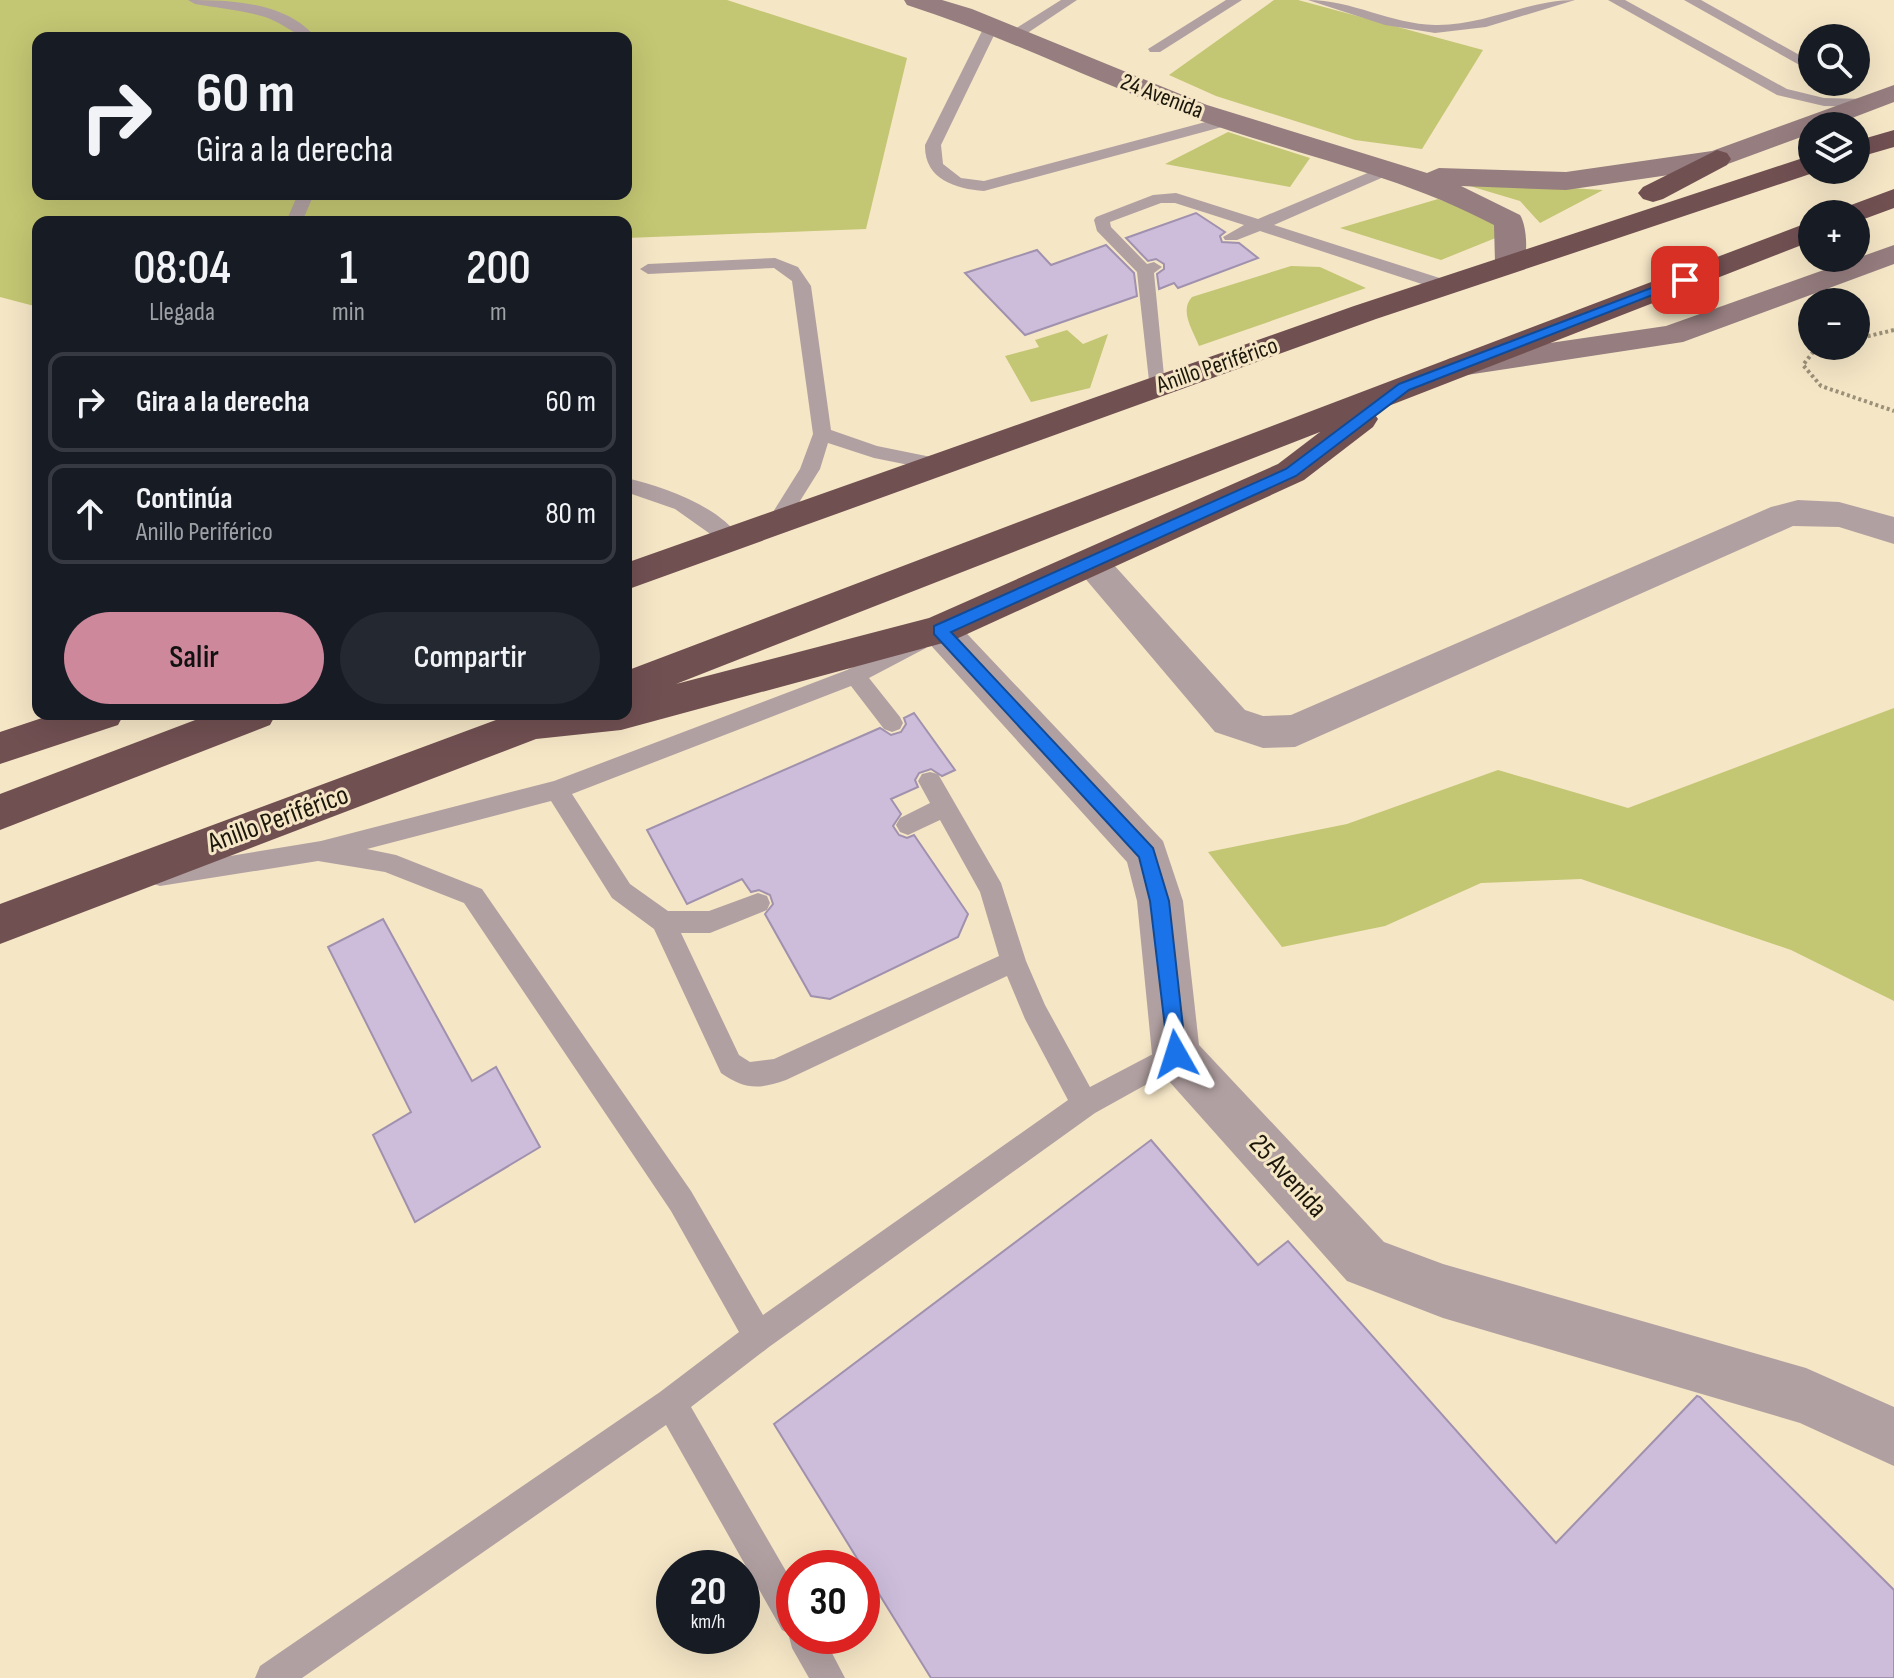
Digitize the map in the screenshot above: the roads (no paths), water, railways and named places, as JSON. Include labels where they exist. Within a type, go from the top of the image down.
[{"type":"highway","points":[[1870,146],[1894,138]]},
{"type":"highway","points":[[1552,246],[1717,159]]},
{"type":"highway","name":"Anillo Periférico","points":[[632,575],[934,464],[1552,246],[1798,168]]},
{"type":"highway","points":[[1870,207],[1894,198]]},
{"type":"highway","points":[[632,685],[1798,235]]},
{"type":"highway","name":"Anillo Periférico","points":[[632,711],[940,630],[1291,472],[1404,387]]},
{"type":"highway","points":[[0,748],[85,720]]},
{"type":"highway","points":[[0,812],[239,720]]},
{"type":"highway","name":"Anillo Periférico","points":[[0,924],[541,720]]},
{"type":"street","name":"24 Avenida","points":[[916,0],[1003,30],[1138,88],[1228,121],[1400,172],[1452,192],[1509,221],[1510,262]]},
{"type":"street","points":[[1717,159],[1894,93]]},
{"type":"street","name":"24 Avenida","points":[[1400,172],[1566,181],[1717,159]]},
{"type":"street","points":[[1460,366],[1672,335],[1894,254]]},
{"type":"street","points":[[1091,563],[1230,721],[1263,732],[1295,731],[1784,516],[1805,510],[1831,511],[1894,531]]},
{"type":"street","points":[[940,630],[1147,854],[1160,901],[1176,1054]]},
{"type":"street","name":"25 Avenida","points":[[1176,1054],[1366,1262],[1443,1291],[1806,1396],[1894,1437]]},
{"type":"lane","points":[[195,0],[274,16],[301,27],[305,32]]},
{"type":"lane","points":[[1070,0],[1003,30],[933,145],[931,155],[937,170],[958,182],[984,186],[1228,121]]},
{"type":"lane","points":[[1155,49],[1235,0]]},
{"type":"lane","points":[[1315,0],[1397,24],[1434,29],[1470,26],[1568,0]]},
{"type":"lane","points":[[1615,0],[1782,92],[1824,102],[1865,103]]},
{"type":"lane","points":[[1695,0],[1798,60]]},
{"type":"lane","points":[[1231,237],[1400,172]]},
{"type":"lane","points":[[1156,386],[1149,269],[1103,228],[1102,220],[1167,197],[1443,285]]},
{"type":"lane","points":[[648,269],[775,263],[788,267],[798,276],[802,286],[822,434],[810,469],[778,520]]},
{"type":"lane","points":[[822,434],[874,452],[934,464]]},
{"type":"lane","points":[[632,486],[666,495],[690,506],[730,538]]},
{"type":"lane","points":[[95,887],[318,851],[557,790],[855,676],[940,630]]},
{"type":"lane","points":[[855,676],[892,723]]},
{"type":"lane","points":[[930,781],[992,890],[1013,961],[1034,1011],[1085,1104]]},
{"type":"lane","points":[[557,790],[621,891],[663,922],[730,1064],[746,1075],[776,1071],[1013,961]]},
{"type":"lane","points":[[908,825],[946,806]]},
{"type":"lane","points":[[318,851],[387,862],[473,896],[681,1201],[758,1336]]},
{"type":"lane","points":[[663,922],[710,922],[758,903]]},
{"type":"lane","points":[[272,1678],[671,1403],[758,1336],[1085,1104],[1176,1054]]},
{"type":"lane","points":[[671,1403],[776,1587]]},
{"type":"lane","points":[[814,1654],[828,1678]]}]
